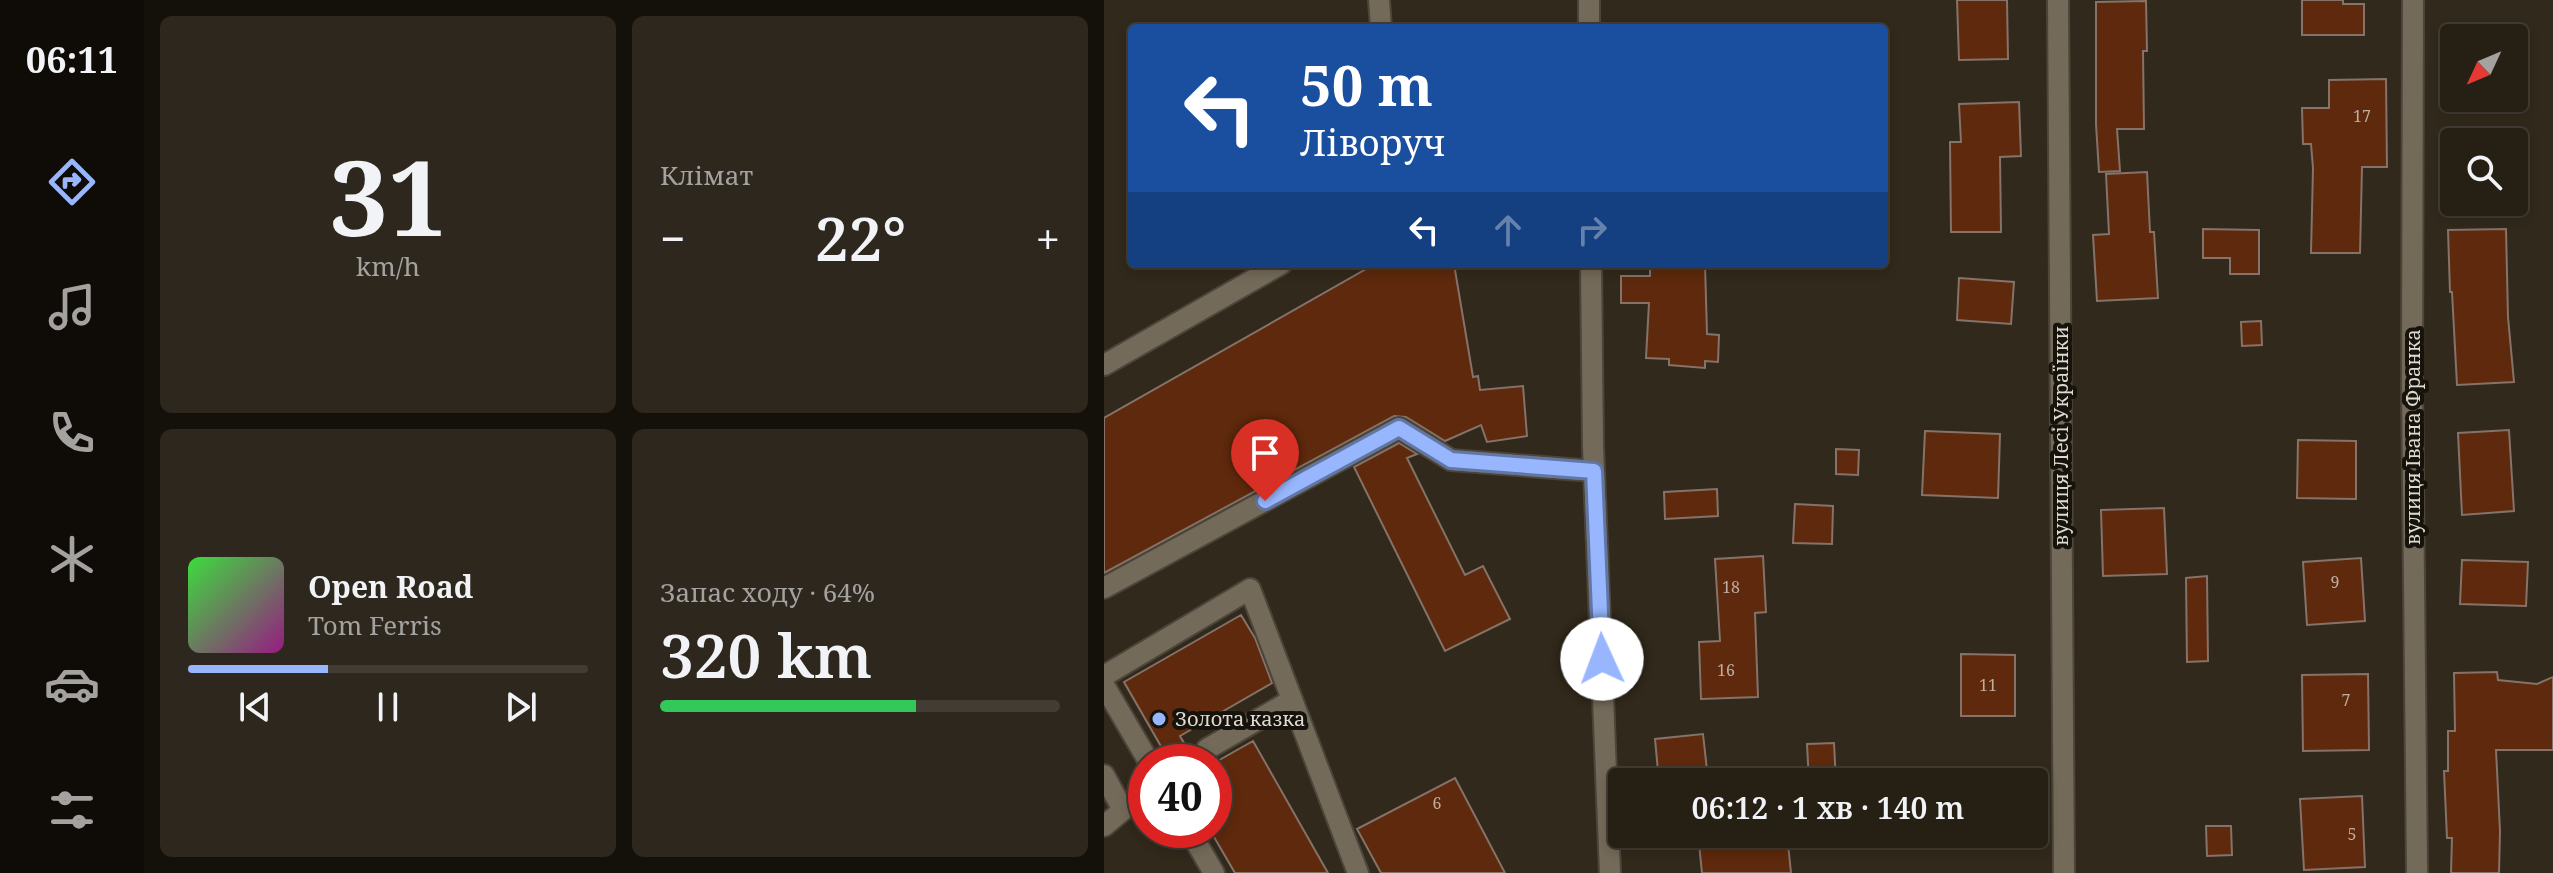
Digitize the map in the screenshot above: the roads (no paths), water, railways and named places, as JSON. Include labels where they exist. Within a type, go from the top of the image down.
[{"type":"street","points":[[1379,0],[1381,24]]},
{"type":"street","points":[[1589,0],[1589,24]]},
{"type":"street","name":"вулиця Лесі Українки","points":[[2058,0],[2064,873]]},
{"type":"street","name":"вулиця Івана Франка","points":[[2413,0],[2412,387],[2417,873]]},
{"type":"street","points":[[1104,365],[1274,268]]},
{"type":"street","points":[[1591,268],[1594,471],[1610,873]]},
{"type":"street","points":[[1104,588],[1399,428],[1451,460],[1594,471]]},
{"type":"street","points":[[1104,676],[1250,589],[1358,873]]},
{"type":"street","points":[[1104,685],[1138,744]]},
{"type":"street","points":[[1216,744],[1292,700]]},
{"type":"street","points":[[1104,775],[1123,810],[1104,826]]},
{"type":"street","points":[[1199,848],[1214,873]]},
{"type":"place","name":"Золота казка","points":[[1159,719]]}]
